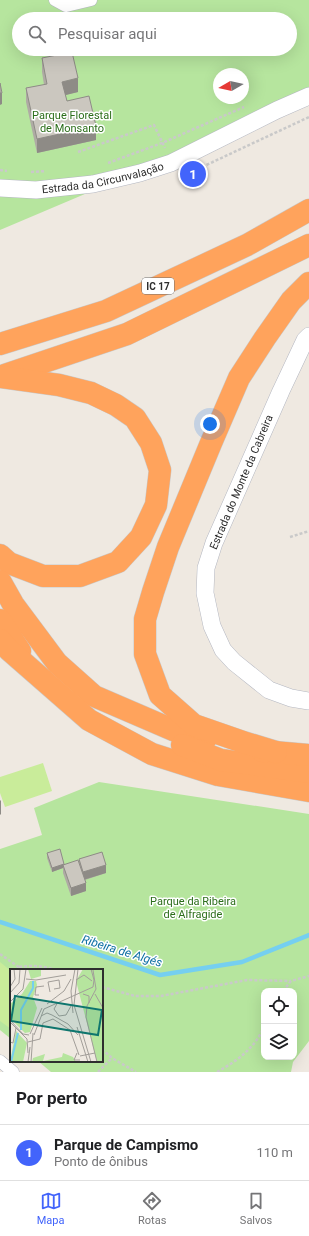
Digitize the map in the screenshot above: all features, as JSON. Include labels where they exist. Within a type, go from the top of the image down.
[{"type":"highway","name":"IC 17","points":[[0,344],[106,311],[247,245],[309,210]]},
{"type":"highway","name":"IC 17","points":[[0,377],[127,334],[309,245]]},
{"type":"highway","points":[[276,752],[194,725],[160,695],[145,654],[146,619],[168,547],[239,378],[291,301],[309,283]]},
{"type":"highway","points":[[0,377],[59,384],[91,393],[116,405],[135,418],[151,443],[160,470],[156,505],[142,537],[118,562],[80,576],[43,576],[9,563],[0,555]]},
{"type":"highway","points":[[0,581],[13,604],[57,662],[94,696],[134,726],[221,760],[309,772]]},
{"type":"highway","points":[[0,620],[34,672]]},
{"type":"highway","points":[[0,640],[9,650],[89,720],[152,754],[218,775],[309,791]]},
{"type":"highway","points":[[94,696],[173,730],[228,748],[309,755]]},
{"type":"street","points":[[55,0],[66,6],[91,0]]},
{"type":"street","name":"Estrada da Circunvalação","points":[[0,188],[36,190],[93,184],[140,173],[171,163],[277,110],[309,96]]},
{"type":"street","name":"Estrada do Monte da Cabreira","points":[[309,336],[305,340],[280,390],[214,543],[206,568],[205,593],[212,626],[223,650],[234,662],[269,690],[291,698],[309,701]]},
{"type":"street","points":[[0,1061],[13,1072]]},
{"type":"path","points":[[107,163],[162,143],[246,106]]},
{"type":"path","points":[[78,152],[154,125],[162,143]]},
{"type":"path","points":[[0,170],[14,171]]},
{"type":"path","points":[[28,173],[50,171]]},
{"type":"path","points":[[290,537],[309,531]]},
{"type":"path","points":[[0,954],[22,969]]},
{"type":"path","points":[[19,966],[44,966],[53,969]]},
{"type":"path","points":[[103,986],[135,996],[161,996],[247,980],[291,981],[309,976]]},
{"type":"path","points":[[285,988],[291,981]]},
{"type":"path","points":[[218,1072],[234,1063],[249,1049],[261,1031]]},
{"type":"path","points":[[103,1050],[112,1058],[136,1072]]},
{"type":"path","points":[[98,1072],[112,1058]]},
{"type":"green space","name":"Parque Florestal de Monsanto","points":[[0,0],[309,0],[309,99],[0,230]]},
{"type":"green space","points":[[43,763],[52,791],[5,807],[0,793],[0,777]]},
{"type":"green space","name":"Parque da Ribeira de Alfragide","points":[[99,782],[309,814],[309,1041],[297,1057],[297,988],[261,988],[261,1060],[295,1060],[291,1072],[51,1072],[39,1062],[103,1062],[103,969],[10,969],[10,1038],[0,1030],[0,849],[42,835],[34,808]]},
{"type":"green space","points":[[0,962],[10,970],[10,1028],[0,1021]]},
{"type":"building","points":[[52,56],[73,56],[78,78],[62,82],[67,101],[89,96],[96,126],[37,139],[26,88],[47,84],[42,58]]},
{"type":"building","points":[[60,849],[64,864],[52,868],[47,853]]},
{"type":"building","points":[[102,852],[106,865],[83,872],[79,859]]},
{"type":"building","points":[[78,860],[86,883],[71,888],[63,865]]},
{"type":"waterway","name":"Ribeira de Algés","points":[[0,922],[160,975],[242,962],[309,935]]},
{"type":"place","name":"Parque de Campismo","points":[[193,174]]}]
